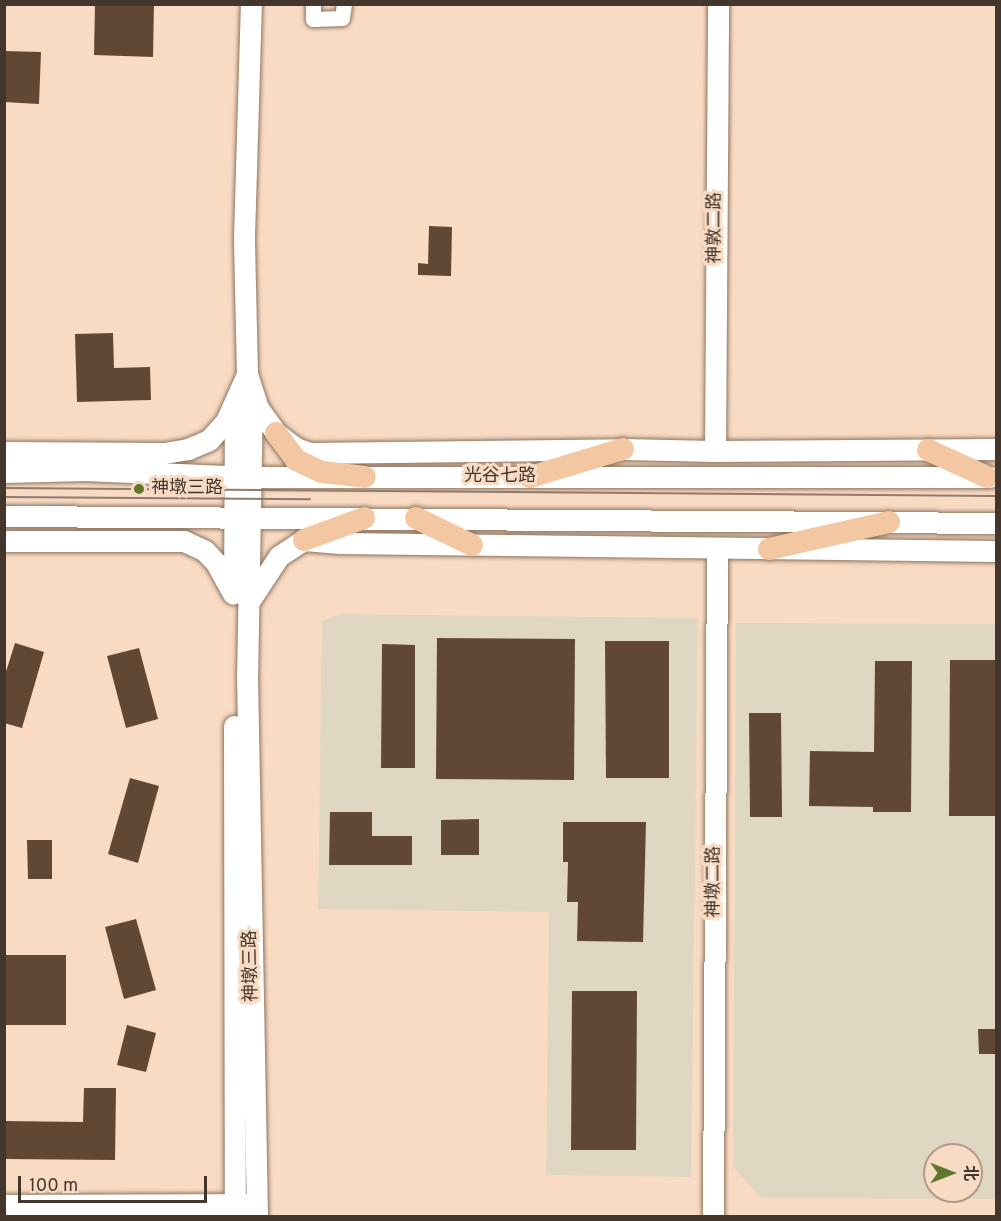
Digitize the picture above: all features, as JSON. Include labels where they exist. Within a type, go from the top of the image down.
[{"type":"main road","points":[[276,433],[296,460],[322,472],[365,477]]},
{"type":"main road","points":[[530,477],[623,449]]},
{"type":"main road","points":[[928,450],[992,477]]},
{"type":"main road","points":[[304,540],[364,518]]},
{"type":"main road","points":[[416,518],[472,545]]},
{"type":"main road","points":[[769,549],[889,522]]},
{"type":"street","name":"神墩三路","points":[[235,1210],[242,476],[245,388],[244,237],[251,4]]},
{"type":"street","points":[[314,4],[313,19],[342,18],[344,4]]},
{"type":"street","name":"神敦二路","points":[[715,451],[718,4]]},
{"type":"street","points":[[159,471],[186,462],[209,440],[226,421],[245,388],[276,433],[296,448],[310,453],[623,449],[715,451],[996,449]]},
{"type":"street","points":[[13,452],[164,453],[188,449],[209,440]]},
{"type":"street","points":[[13,452],[85,470]]},
{"type":"street","name":"光谷七路","points":[[4,472],[159,471],[242,476],[365,477],[992,477]]},
{"type":"street","points":[[4,516],[996,523]]},
{"type":"street","points":[[115,516],[158,528],[205,551],[241,600],[279,556],[304,540],[339,543],[996,551]]},
{"type":"street","points":[[4,541],[183,541]]},
{"type":"street","name":"神墩二路","points":[[713,1216],[717,548]]},
{"type":"street","name":"神墩三路","points":[[241,600],[247,675],[257,1210]]},
{"type":"street","points":[[4,1205],[257,1210]]},
{"type":"shaded area","points":[[340,614],[698,618],[691,1177],[546,1175],[549,912],[318,909],[322,621]]},
{"type":"shaded area","points":[[736,623],[996,624],[996,1199],[983,1199],[983,1143],[923,1143],[923,1199],[761,1198],[733,1167]]},
{"type":"building","points":[[95,4],[154,4],[153,57],[94,55]]},
{"type":"building","points":[[4,51],[41,52],[39,104],[4,102]]},
{"type":"building","points":[[429,226],[452,227],[451,276],[418,275],[418,263],[428,264]]},
{"type":"building","points":[[113,333],[114,368],[150,367],[151,400],[77,402],[75,334]]},
{"type":"building","points":[[437,638],[575,639],[574,780],[436,779]]},
{"type":"building","points":[[605,641],[669,641],[669,778],[606,778]]},
{"type":"building","points":[[15,643],[44,652],[22,728],[4,723],[4,678]]},
{"type":"building","points":[[382,644],[415,645],[415,768],[381,768]]},
{"type":"building","points":[[139,648],[158,719],[126,728],[107,656]]},
{"type":"building","points":[[950,660],[996,660],[996,816],[949,816]]},
{"type":"building","points":[[875,661],[912,661],[911,812],[873,812],[873,807],[809,806],[810,751],[874,752]]},
{"type":"building","points":[[749,713],[781,713],[782,817],[750,817]]},
{"type":"building","points":[[130,778],[159,786],[138,863],[108,854]]},
{"type":"building","points":[[330,812],[372,812],[372,836],[412,836],[412,865],[329,865]]},
{"type":"building","points":[[479,819],[479,855],[441,855],[441,820]]},
{"type":"building","points":[[563,822],[646,822],[643,942],[577,941],[578,902],[567,902],[568,862],[563,862]]},
{"type":"building","points":[[27,840],[52,840],[52,879],[28,879]]},
{"type":"building","points":[[136,919],[156,990],[124,999],[105,927]]},
{"type":"building","points":[[4,955],[66,955],[66,1025],[4,1025]]},
{"type":"building","points":[[572,991],[637,991],[636,1150],[571,1150]]},
{"type":"building","points":[[127,1025],[156,1033],[146,1072],[117,1065]]},
{"type":"building","points":[[978,1029],[996,1029],[996,1054],[979,1054]]},
{"type":"building","points":[[84,1088],[116,1088],[115,1160],[4,1159],[4,1121],[83,1122]]},
{"type":"tram line","points":[[4,488],[996,496]]},
{"type":"tram line","points":[[4,497],[310,499]]},
{"type":"place","name":"神墩三路","points":[[139,489]]}]
